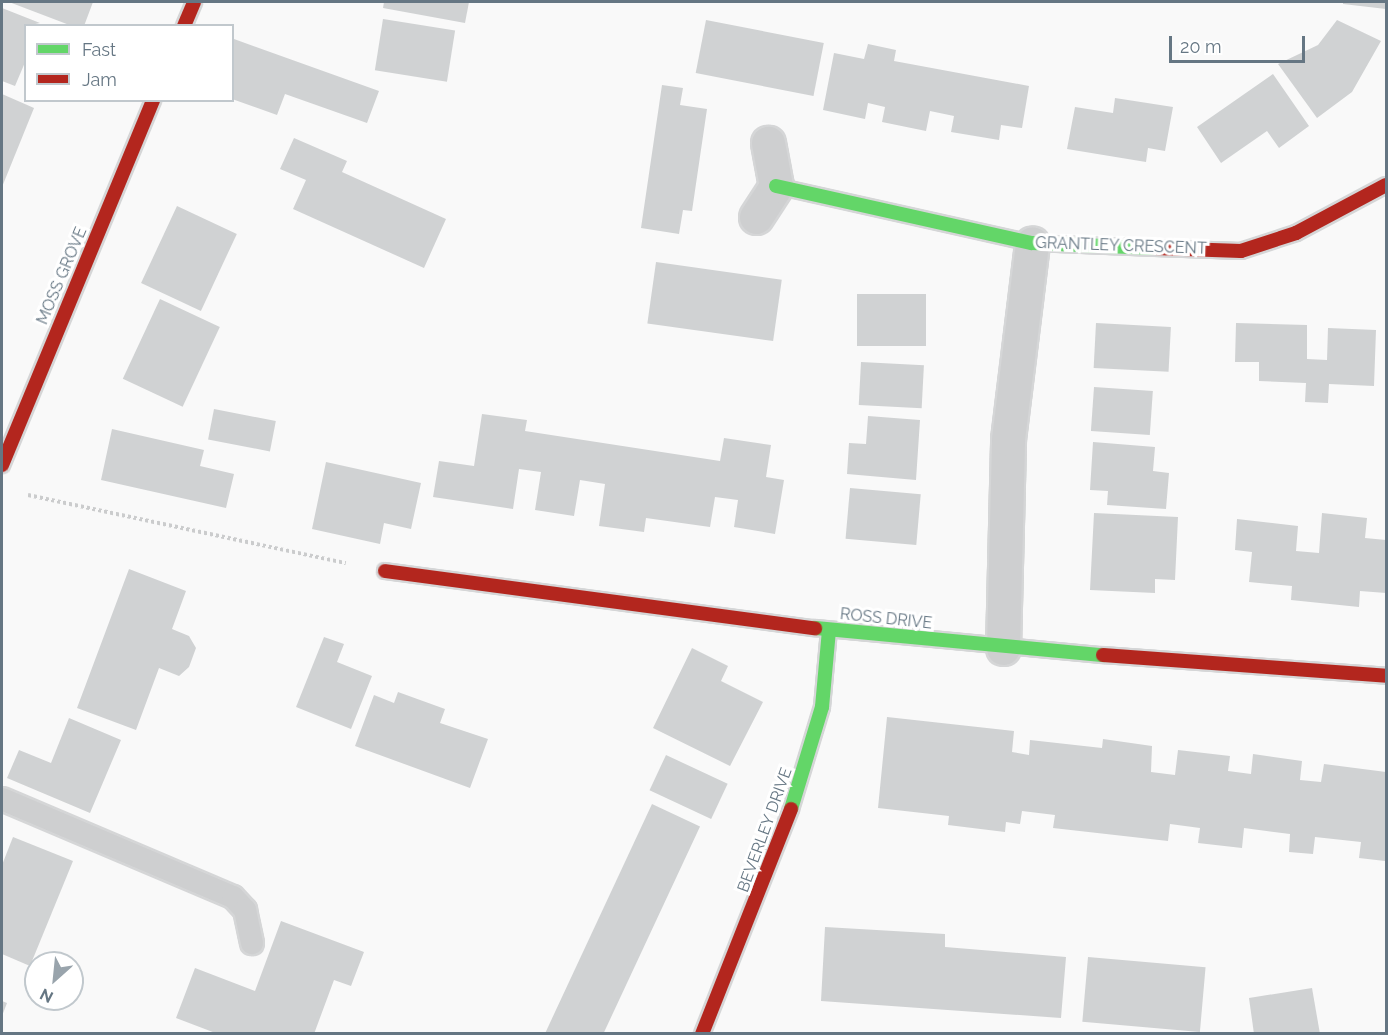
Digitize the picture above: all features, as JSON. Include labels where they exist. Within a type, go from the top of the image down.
[{"type":"main road","points":[[185,24],[194,2]]},
{"type":"main road","name":"MOSS GROVE","points":[[2,465],[152,102]]},
{"type":"main road","name":"GRANTLEY CRESCENT","points":[[776,186],[1032,243],[1241,251],[1296,233],[1386,185]]},
{"type":"main road","name":"ROSS DRIVE","points":[[385,571],[829,630],[1003,648],[1386,676]]},
{"type":"main road","name":"BEVERLEY DRIVE","points":[[704,1033],[780,845],[810,753],[822,707],[829,630]]},
{"type":"street","points":[[756,217],[776,186],[768,142]]},
{"type":"street","points":[[1003,648],[1008,439],[1032,243]]},
{"type":"lane","points":[[2,799],[233,897],[246,910],[252,943]]},
{"type":"path","points":[[24,488],[21,493],[385,571]]},
{"type":"building","points":[[9,2],[93,2],[85,24],[67,24]]},
{"type":"building","points":[[384,2],[469,2],[465,23],[383,8]]},
{"type":"building","points":[[1343,2],[1386,2],[1386,9],[1343,4]]},
{"type":"building","points":[[2,8],[40,23],[24,24],[24,65],[15,86],[2,81]]},
{"type":"building","points":[[383,19],[455,30],[447,82],[375,70]]},
{"type":"building","points":[[706,20],[824,43],[813,96],[696,73]]},
{"type":"building","points":[[1337,20],[1381,41],[1352,92],[1317,118],[1278,64],[1318,45]]},
{"type":"building","points":[[234,39],[379,91],[367,123],[285,94],[277,115],[234,100]]},
{"type":"building","points":[[868,44],[896,50],[894,61],[1029,86],[1022,128],[1001,125],[999,140],[951,132],[954,116],[930,111],[926,131],[882,122],[885,107],[868,103],[865,119],[823,110],[834,53],[864,59]]},
{"type":"building","points":[[1273,74],[1309,126],[1279,148],[1267,131],[1221,163],[1197,127]]},
{"type":"building","points":[[662,85],[683,88],[680,105],[707,109],[692,211],[683,210],[679,234],[641,228]]},
{"type":"building","points":[[2,94],[34,108],[2,187]]},
{"type":"building","points":[[1115,98],[1173,107],[1165,151],[1148,148],[1146,162],[1067,149],[1075,107],[1113,113]]},
{"type":"building","points":[[294,138],[347,161],[342,172],[446,219],[424,268],[293,209],[306,180],[280,169]]},
{"type":"building","points":[[177,206],[237,234],[201,311],[141,283]]},
{"type":"building","points":[[656,262],[782,280],[773,341],[647,323]]},
{"type":"building","points":[[857,294],[926,294],[926,346],[857,346]]},
{"type":"building","points":[[160,299],[220,327],[183,407],[123,379]]},
{"type":"building","points":[[1096,323],[1171,327],[1169,372],[1094,368]]},
{"type":"building","points":[[1236,323],[1307,325],[1307,359],[1327,360],[1328,328],[1376,330],[1374,386],[1329,384],[1328,403],[1305,402],[1306,383],[1259,381],[1259,362],[1235,362]]},
{"type":"building","points":[[861,362],[924,365],[922,408],[859,405]]},
{"type":"building","points":[[1094,387],[1153,391],[1150,435],[1091,431]]},
{"type":"building","points":[[214,409],[276,421],[270,451],[208,439]]},
{"type":"building","points":[[482,414],[527,420],[525,431],[720,461],[724,438],[771,445],[766,477],[784,480],[775,534],[734,527],[738,500],[715,497],[710,527],[646,518],[644,532],[599,526],[605,484],[580,480],[574,516],[535,510],[541,472],[519,469],[513,509],[433,497],[439,461],[474,466]]},
{"type":"building","points":[[868,416],[920,420],[916,480],[847,474],[849,443],[866,444]]},
{"type":"building","points":[[112,429],[204,450],[200,466],[234,474],[226,508],[101,480]]},
{"type":"building","points":[[1093,442],[1155,447],[1153,471],[1169,473],[1166,509],[1107,505],[1108,491],[1090,490]]},
{"type":"building","points":[[326,462],[421,483],[411,529],[384,523],[380,544],[312,529]]},
{"type":"building","points":[[850,488],[921,494],[916,545],[846,539]]},
{"type":"building","points":[[1094,513],[1178,517],[1175,580],[1155,579],[1155,593],[1090,590]]},
{"type":"building","points":[[1322,513],[1367,518],[1365,538],[1386,540],[1386,593],[1360,591],[1359,607],[1291,600],[1292,586],[1249,582],[1252,552],[1235,550],[1237,519],[1298,526],[1296,551],[1319,553]]},
{"type":"building","points":[[129,569],[186,591],[172,629],[189,636],[196,648],[189,667],[179,676],[159,668],[136,730],[77,708]]},
{"type":"building","points":[[324,637],[344,644],[337,662],[372,676],[351,729],[296,707]]},
{"type":"building","points":[[692,648],[728,666],[721,681],[763,702],[730,766],[653,728]]},
{"type":"building","points":[[398,692],[445,709],[440,723],[488,739],[470,788],[355,746],[374,695],[394,703]]},
{"type":"building","points":[[887,717],[1014,731],[1012,752],[1029,755],[1030,740],[1102,748],[1103,739],[1152,746],[1151,772],[1175,775],[1178,750],[1230,756],[1228,771],[1251,774],[1253,754],[1302,761],[1300,780],[1321,782],[1324,764],[1386,772],[1386,870],[1385,861],[1359,858],[1361,842],[1315,837],[1313,854],[1289,852],[1290,834],[1244,828],[1242,848],[1198,843],[1200,828],[1170,824],[1168,841],[1053,828],[1055,815],[1022,811],[1020,824],[1006,822],[1005,832],[948,825],[949,816],[878,808]]},
{"type":"building","points":[[69,718],[121,740],[90,813],[7,778],[19,750],[51,763]]},
{"type":"building","points":[[666,755],[728,784],[711,819],[650,790]]},
{"type":"building","points":[[652,804],[700,826],[603,1034],[546,1032]]},
{"type":"building","points":[[13,837],[73,861],[36,951],[24,951],[24,963],[2,954],[2,865]]},
{"type":"building","points":[[281,921],[364,952],[351,986],[334,980],[314,1034],[218,1034],[176,1018],[195,968],[255,991]]},
{"type":"building","points":[[825,927],[945,934],[945,947],[1066,957],[1061,1018],[821,1001]]},
{"type":"building","points":[[1088,957],[1206,967],[1200,1032],[1082,1022]]},
{"type":"building","points":[[1312,988],[1320,1034],[1254,1034],[1249,998]]},
{"type":"building","points":[[2,1001],[7,1003],[2,1016]]},
{"type":"traffic: fast","points":[[776,186],[1032,243],[1155,248]]},
{"type":"traffic: fast","points":[[815,628],[1103,655]]},
{"type":"traffic: fast","points":[[791,809],[822,707],[829,630]]},
{"type":"traffic: jam","points":[[185,24],[194,2]]},
{"type":"traffic: jam","points":[[2,465],[152,102]]},
{"type":"traffic: jam","points":[[1155,248],[1241,251],[1296,233],[1386,185]]},
{"type":"traffic: jam","points":[[385,571],[815,628]]},
{"type":"traffic: jam","points":[[1103,655],[1386,676]]},
{"type":"traffic: jam","points":[[702,1034],[791,809]]}]
